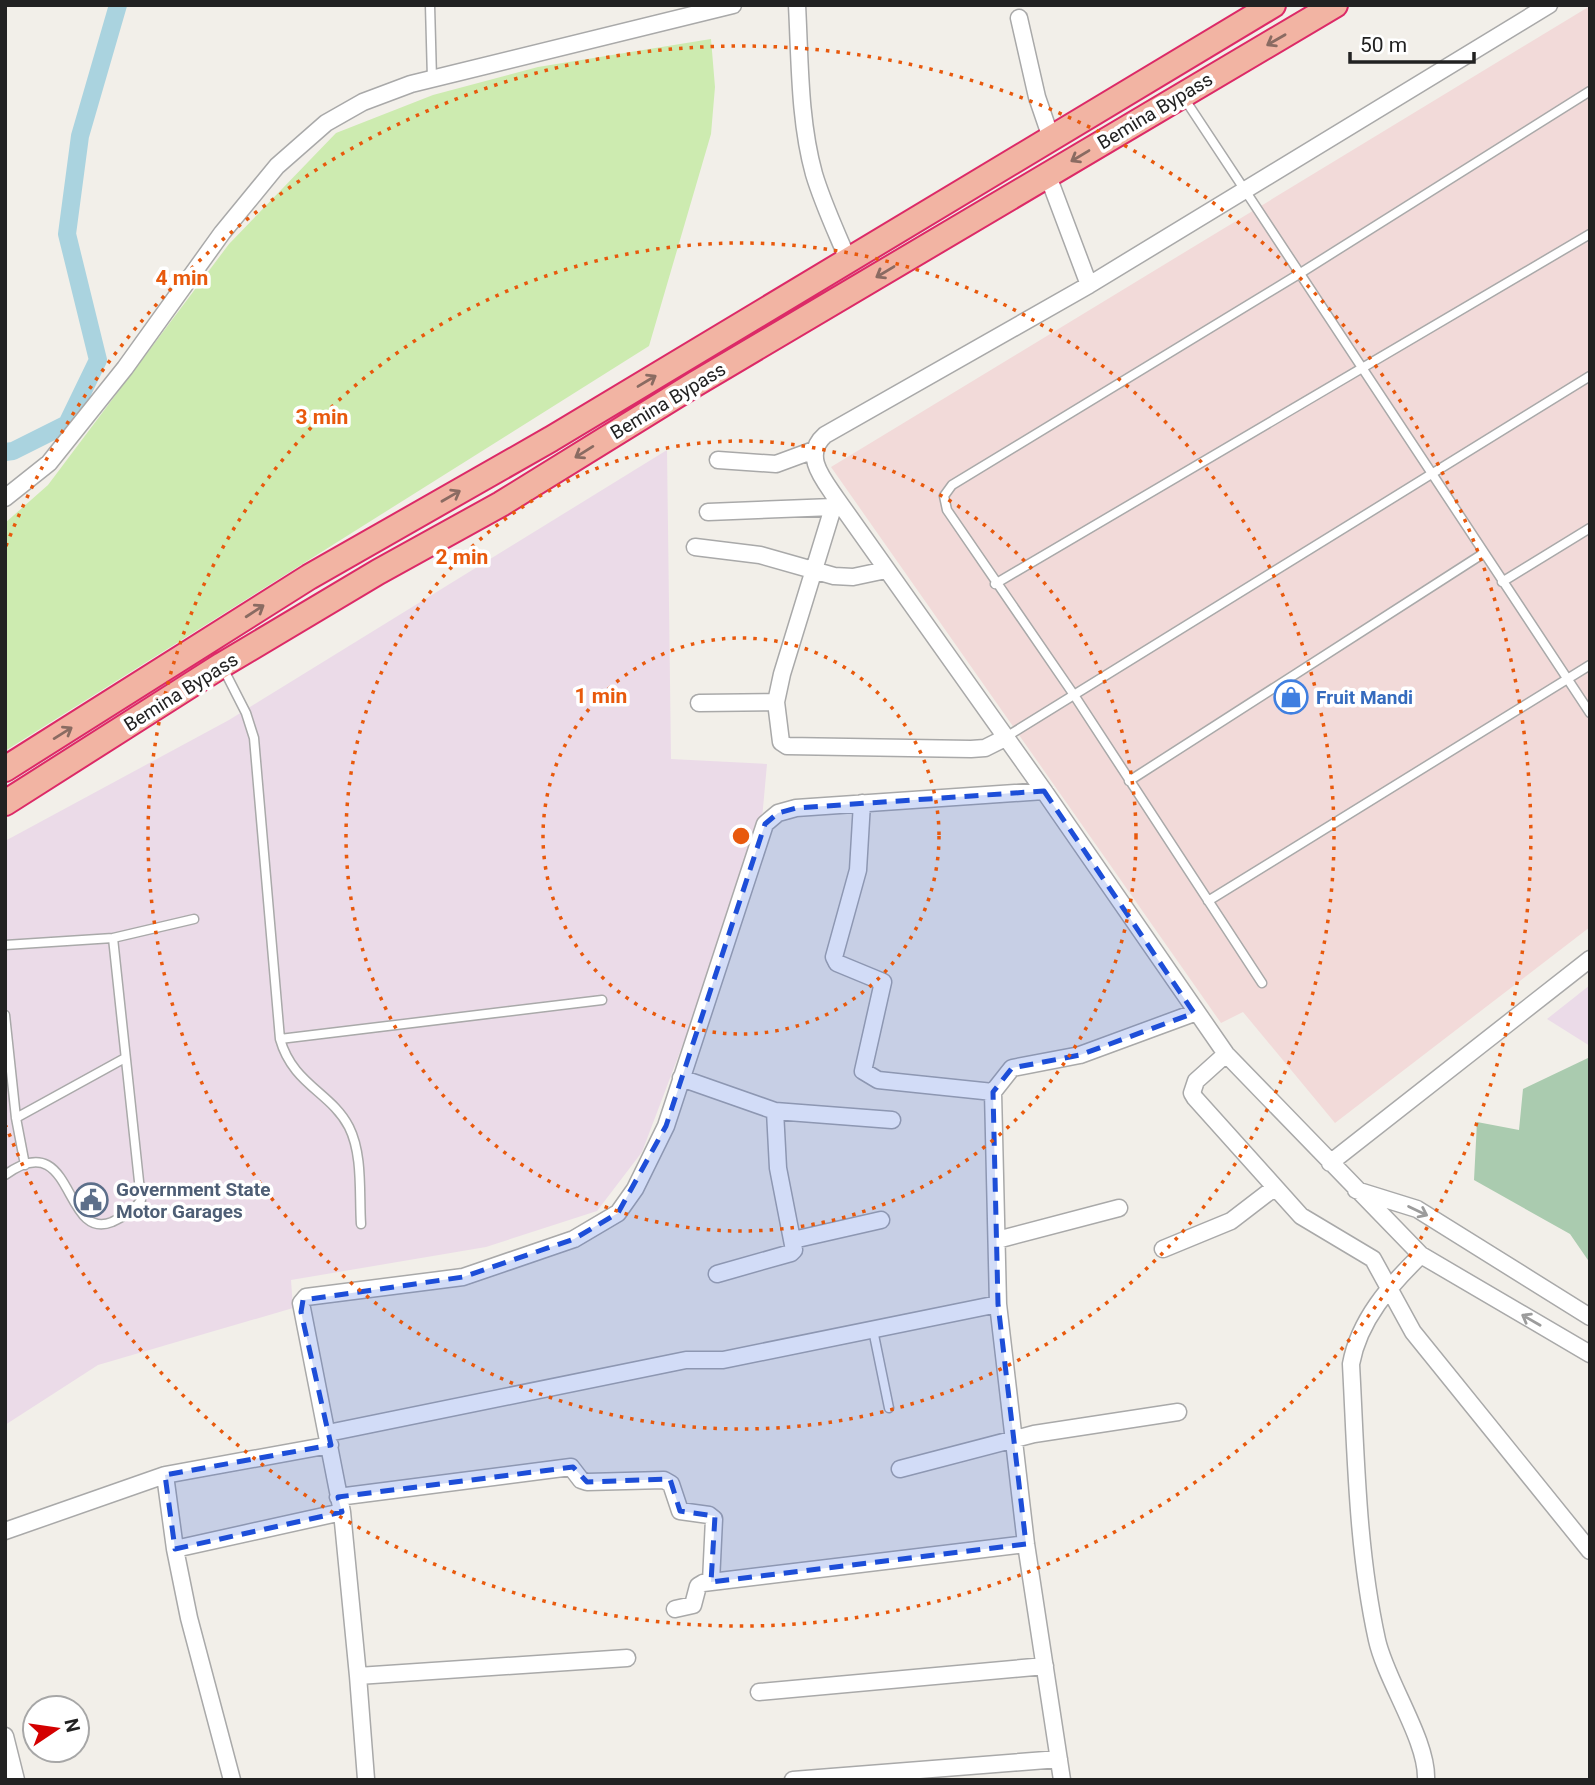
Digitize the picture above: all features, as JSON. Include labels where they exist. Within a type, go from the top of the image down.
[{"type":"highway","name":"Bemina Bypass","points":[[5,769],[309,577],[551,439],[1273,5]]},
{"type":"highway","name":"Bemina Bypass","points":[[5,803],[222,665],[378,572],[501,504],[695,384],[1335,5]]},
{"type":"street","points":[[5,498],[49,463],[125,368],[222,233],[277,166],[326,123],[363,102],[432,79],[733,5]]},
{"type":"street","points":[[797,5],[806,133],[813,171],[848,260]]},
{"type":"street","points":[[718,460],[776,464],[814,450],[825,435],[1089,285],[1549,5]]},
{"type":"street","points":[[1019,18],[1034,86],[1051,138]]},
{"type":"street","points":[[1048,176],[1089,285]]},
{"type":"street","points":[[814,450],[814,461],[834,503],[886,570],[1044,791],[1194,1013],[1226,1054],[1353,1189],[1421,1255],[1590,1354]]},
{"type":"street","points":[[708,512],[834,503]]},
{"type":"street","points":[[834,503],[792,634],[776,702],[780,742],[788,746],[971,749],[985,748],[1005,738]]},
{"type":"street","points":[[695,547],[760,555],[814,571],[853,577],[886,570]]},
{"type":"street","points":[[699,703],[776,702]]},
{"type":"street","points":[[366,1779],[340,1504],[329,1439],[300,1312],[303,1300],[306,1297],[463,1277],[540,1252],[597,1228],[618,1213],[635,1189],[666,1126],[765,824],[778,813],[796,808],[1044,791]]},
{"type":"street","points":[[862,803],[858,870],[834,957],[837,962],[883,982],[863,1071],[878,1080],[993,1093]]},
{"type":"street","points":[[1330,1163],[1590,959]]},
{"type":"street","points":[[1062,1780],[1026,1544],[998,1304],[993,1093],[1012,1068],[1080,1055],[1194,1013]]},
{"type":"street","points":[[1226,1054],[1196,1081],[1192,1093],[1274,1188],[1311,1224],[1365,1252],[1380,1267],[1388,1288],[1413,1332],[1590,1551]]},
{"type":"street","points":[[681,1078],[775,1111],[892,1120]]},
{"type":"street","points":[[717,1274],[791,1254],[794,1250],[778,1168],[775,1111]]},
{"type":"street","points":[[1163,1249],[1231,1221],[1274,1188]]},
{"type":"street","points":[[1353,1189],[1417,1209],[1590,1317]]},
{"type":"street","points":[[997,1240],[1119,1208]]},
{"type":"street","points":[[793,1240],[881,1220]]},
{"type":"street","points":[[1421,1255],[1388,1288],[1359,1336],[1351,1364],[1360,1540],[1377,1642],[1422,1755],[1426,1780]]},
{"type":"street","points":[[5,1531],[164,1475],[685,1360],[723,1360],[998,1304]]},
{"type":"street","points":[[900,1469],[1014,1440],[1178,1412]]},
{"type":"street","points":[[174,1549],[340,1504],[571,1467],[587,1482],[664,1480],[671,1484],[680,1511],[709,1515],[714,1519],[711,1582]]},
{"type":"street","points":[[164,1475],[174,1549],[210,1703],[232,1780]]},
{"type":"street","points":[[675,1609],[693,1605],[699,1584],[1026,1544]]},
{"type":"street","points":[[358,1676],[627,1658]]},
{"type":"street","points":[[759,1692],[1045,1666]]},
{"type":"street","points":[[5,1737],[16,1780]]},
{"type":"street","points":[[793,1780],[1059,1759]]},
{"type":"lane","points":[[430,5],[432,79]]},
{"type":"lane","points":[[1262,984],[1074,695],[995,584],[947,510],[944,496],[952,485],[1299,274],[1590,91]]},
{"type":"lane","points":[[1182,95],[1590,713]]},
{"type":"lane","points":[[995,584],[1590,234]]},
{"type":"lane","points":[[1005,738],[1430,472],[1590,376]]},
{"type":"lane","points":[[1502,582],[1590,528]]},
{"type":"lane","points":[[1129,781],[1484,553]]},
{"type":"lane","points":[[222,665],[246,713],[254,738],[280,1039],[290,1065],[348,1126],[357,1154],[361,1224]]},
{"type":"lane","points":[[1208,901],[1590,665]]},
{"type":"lane","points":[[5,945],[113,938],[194,919]]},
{"type":"lane","points":[[5,1175],[38,1162],[49,1165],[61,1177],[84,1218],[93,1224],[104,1225],[137,1207],[143,1191],[125,1058],[113,938]]},
{"type":"lane","points":[[280,1039],[602,1000]]},
{"type":"lane","points":[[5,1015],[16,1118],[25,1165]]},
{"type":"lane","points":[[16,1118],[125,1058]]},
{"type":"lane","points":[[873,1329],[889,1408]]},
{"type":"highlighted area","points":[[1044,791],[1194,1013],[1080,1055],[1012,1068],[993,1092],[998,1304],[1026,1544],[711,1582],[715,1516],[680,1511],[670,1479],[587,1482],[573,1467],[338,1497],[342,1512],[175,1549],[165,1475],[331,1445],[301,1312],[303,1300],[463,1277],[574,1239],[618,1213],[666,1126],[765,824],[778,813],[796,808]]},
{"type":"shaded area","name":"Fruit Mandi","points":[[1590,6],[1590,927],[1335,1123],[1243,1012],[1221,1023],[831,467]]},
{"type":"shaded area","points":[[667,450],[671,759],[767,764],[760,841],[642,1152],[597,1211],[486,1247],[291,1280],[293,1308],[98,1365],[5,1425],[5,841],[229,720]]},
{"type":"shaded area","points":[[1590,985],[1590,1046],[1547,1019]]},
{"type":"green space","points":[[711,39],[715,87],[711,134],[649,346],[5,751],[5,523],[48,485],[229,244],[336,133],[433,95],[538,67]]},
{"type":"green space","points":[[1588,1058],[1590,1263],[1570,1234],[1474,1180],[1477,1122],[1519,1130],[1523,1089]]},
{"type":"waterway","points":[[5,452],[13,451],[67,424],[98,360],[67,234],[80,136],[118,5]]},
{"type":"place","name":"Fruit Mandi","points":[[1291,697]]},
{"type":"place","name":"Government State Motor Garages","points":[[91,1200]]}]
